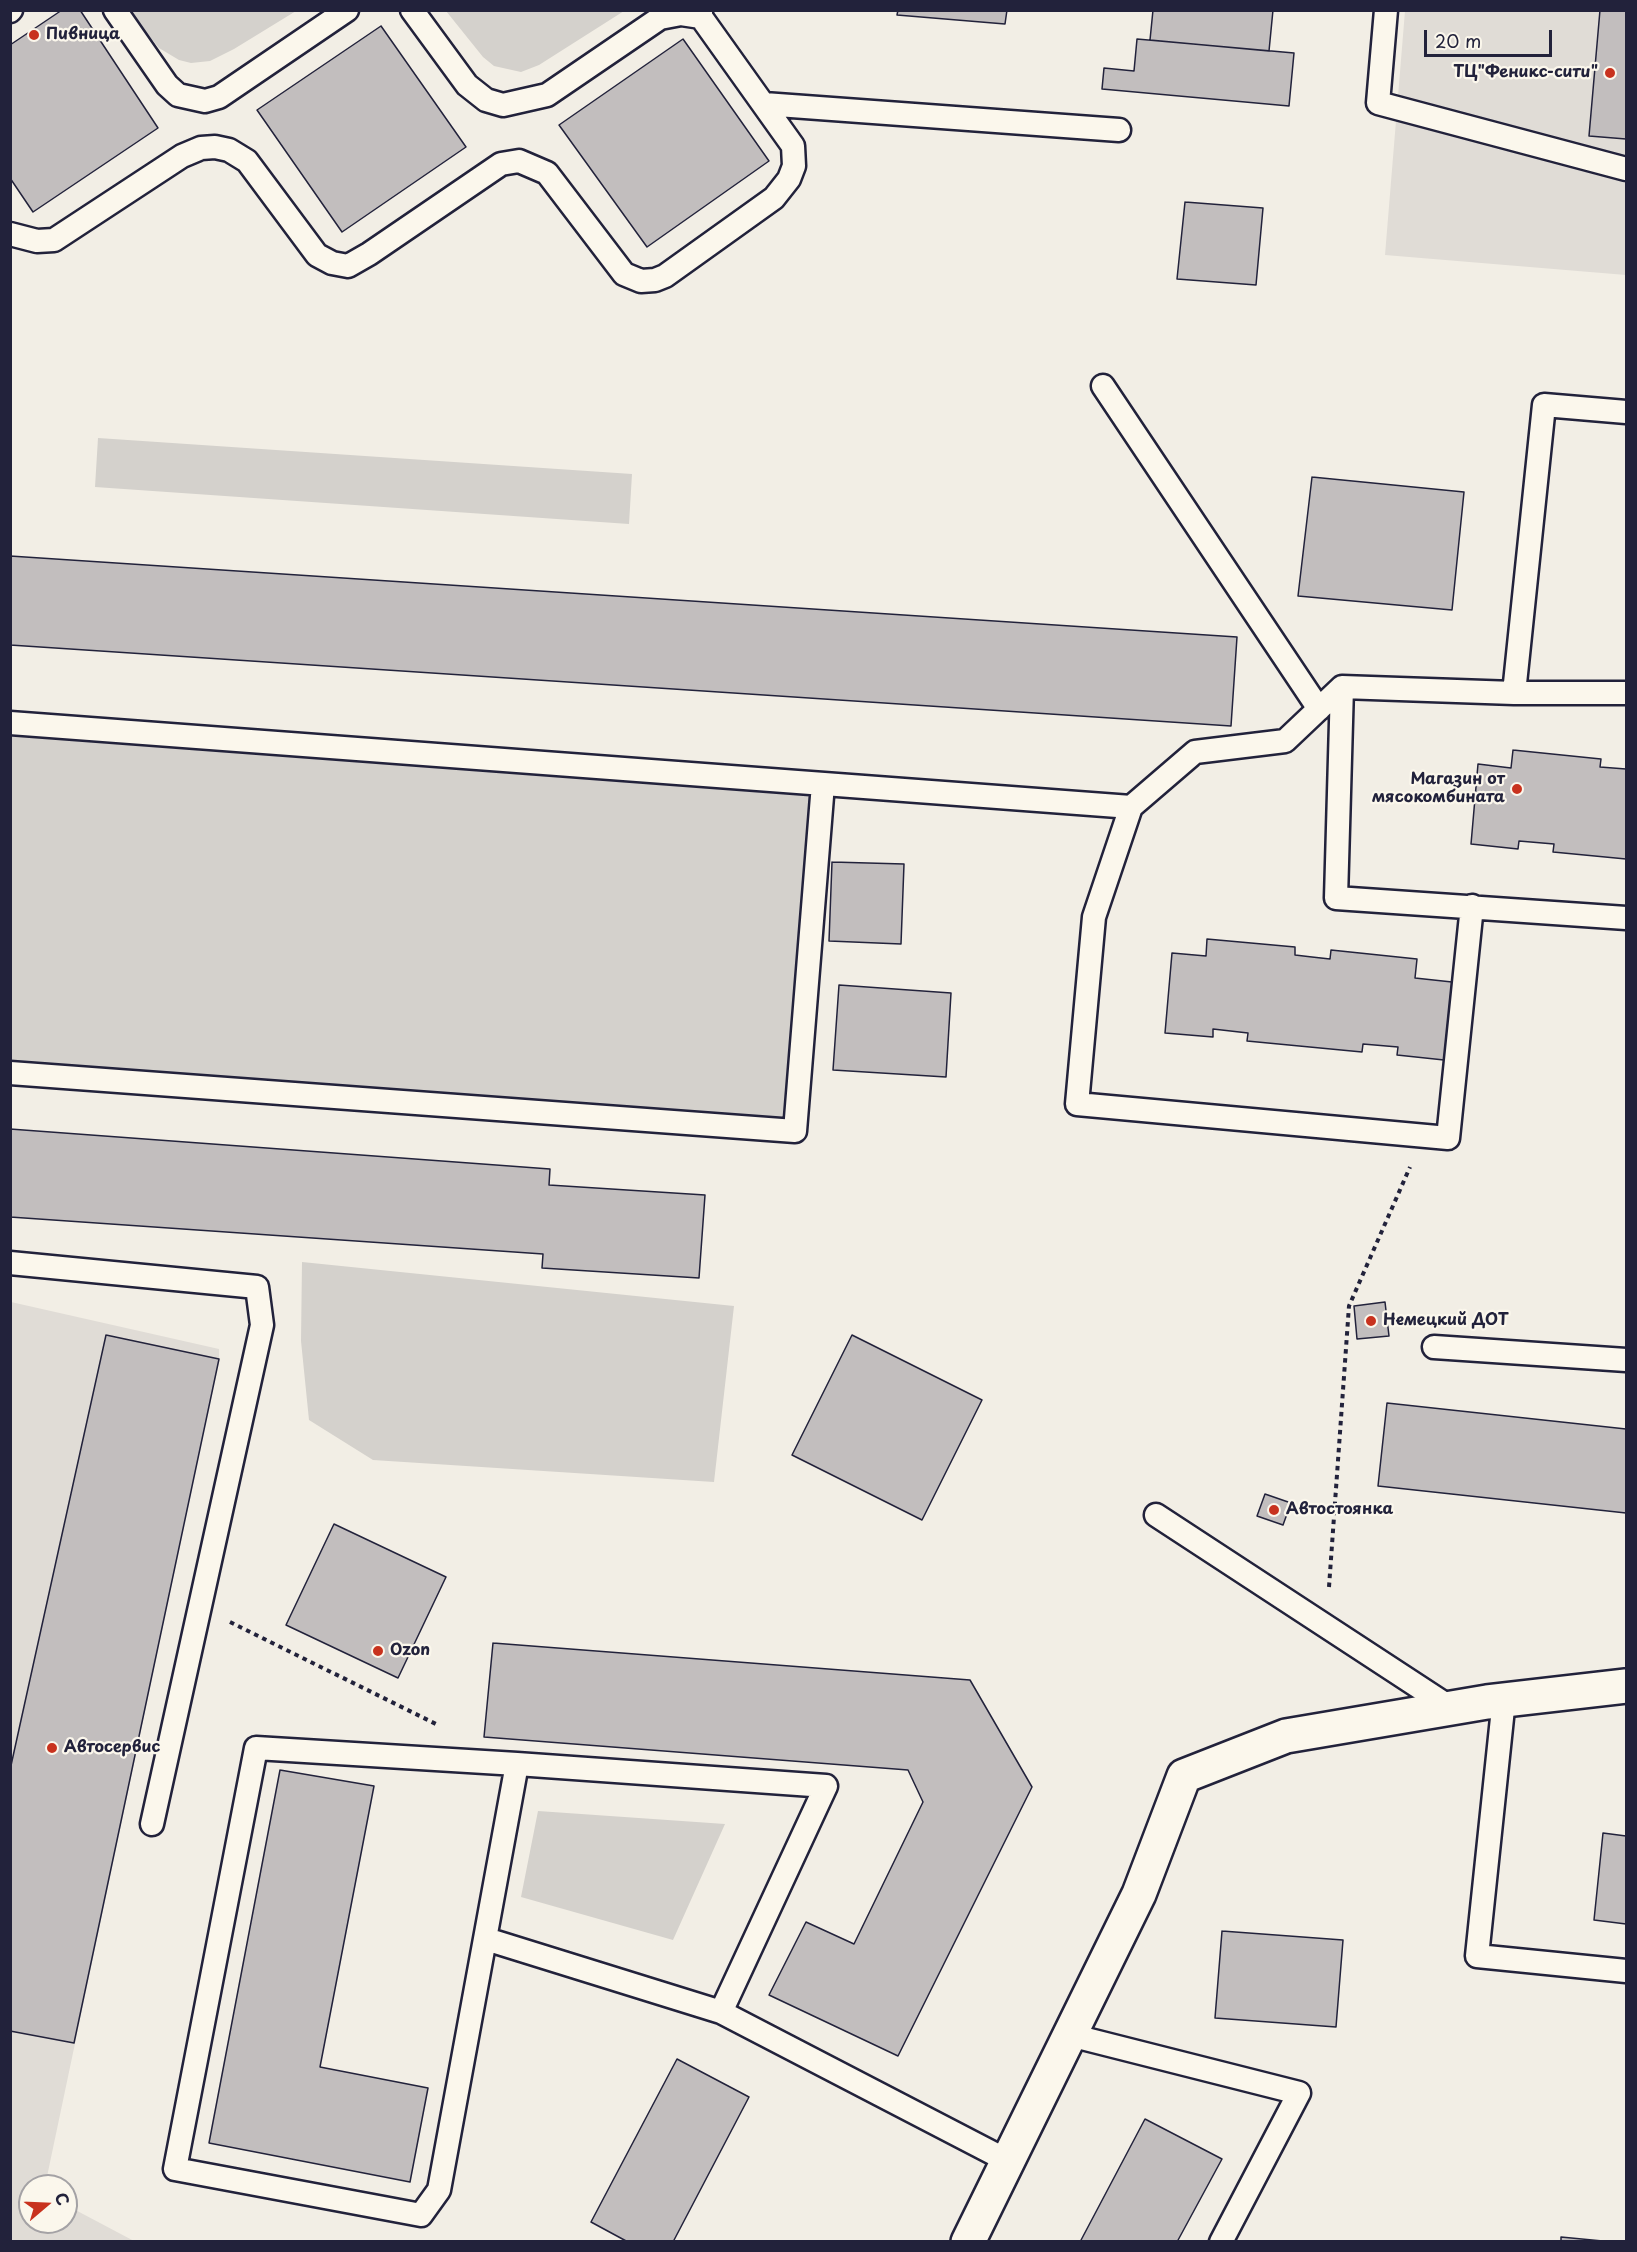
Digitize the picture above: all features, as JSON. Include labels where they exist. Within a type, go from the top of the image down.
[{"type":"street","points":[[968,2241],[1139,1894],[1184,1776],[1287,1736],[1504,1699],[1626,1686]]},
{"type":"lane","points":[[115,10],[167,86],[178,95],[205,101],[219,97],[347,10]]},
{"type":"lane","points":[[10,234],[37,242],[54,240],[182,156],[201,148],[216,147],[229,150],[247,161],[317,255],[332,263],[348,266],[501,164],[519,161],[547,173],[624,274],[648,282],[665,276],[765,204],[789,179],[794,166],[793,146],[701,14],[681,14],[660,18],[547,95],[503,105],[486,100],[467,85],[412,10]]},
{"type":"lane","points":[[1386,10],[1378,103],[1626,169]]},
{"type":"lane","points":[[764,104],[1119,130]]},
{"type":"lane","points":[[1103,386],[1319,709]]},
{"type":"lane","points":[[1514,693],[1544,405],[1626,412]]},
{"type":"lane","points":[[1342,687],[1336,898],[1626,918]]},
{"type":"lane","points":[[1472,906],[1448,1138],[1077,1104],[1095,917],[1131,807],[1195,752],[1285,741],[1342,687],[1514,693],[1626,693]]},
{"type":"lane","points":[[10,723],[1131,807]]},
{"type":"lane","points":[[10,1073],[795,1131],[823,783]]},
{"type":"lane","points":[[10,1263],[257,1287],[262,1325],[152,1824]]},
{"type":"lane","points":[[1434,1347],[1626,1360]]},
{"type":"lane","points":[[1156,1515],[1451,1708]]},
{"type":"lane","points":[[1504,1699],[1477,1956],[1626,1971]]},
{"type":"lane","points":[[517,1764],[439,2190],[421,2215],[175,2169],[256,1748],[517,1764],[826,1786],[721,2012]]},
{"type":"lane","points":[[486,1939],[721,2012],[1008,2161]]},
{"type":"lane","points":[[1070,2035],[1299,2093],[1221,2241]]},
{"type":"path","points":[[1327,1626],[1349,1306],[1424,1136]]},
{"type":"path","points":[[200,1606],[443,1727]]},
{"type":"shaded area","points":[[129,11],[296,11],[210,61],[191,63],[179,60],[159,48]]},
{"type":"shaded area","points":[[446,11],[624,11],[539,65],[521,72],[494,66],[483,57]]},
{"type":"shaded area","points":[[1405,11],[1626,11],[1626,275],[1385,255]]},
{"type":"shaded area","points":[[98,438],[632,474],[629,524],[95,487]]},
{"type":"shaded area","points":[[10,736],[812,796],[786,1122],[11,1066]]},
{"type":"shaded area","points":[[302,1262],[734,1306],[714,1482],[373,1460],[309,1420],[301,1341]]},
{"type":"shaded area","points":[[11,1302],[219,1349],[219,1359],[48,2174],[18,2174],[18,2234],[78,2234],[78,2211],[134,2241],[11,2242]]},
{"type":"shaded area","points":[[538,1811],[725,1824],[673,1940],[521,1897]]},
{"type":"building","points":[[62,10],[80,10],[158,128],[33,212],[10,178],[10,45]]},
{"type":"building","points":[[898,10],[1007,10],[1005,24],[897,15]]},
{"type":"building","points":[[1153,10],[1273,10],[1269,51],[1150,40]]},
{"type":"building","name":"ТЦ\"Феникс-сити\"","points":[[1600,10],[1626,10],[1626,139],[1589,136]]},
{"type":"building","points":[[381,26],[466,147],[342,232],[257,110]]},
{"type":"building","points":[[683,39],[769,161],[647,247],[559,125]]},
{"type":"building","points":[[1137,39],[1294,53],[1289,106],[1102,89],[1104,68],[1134,71]]},
{"type":"building","points":[[1185,202],[1263,208],[1256,285],[1177,279]]},
{"type":"building","points":[[1312,477],[1464,492],[1452,610],[1298,596]]},
{"type":"building","points":[[10,556],[1237,637],[1231,726],[10,645]]},
{"type":"building","points":[[1513,750],[1601,759],[1600,767],[1626,769],[1626,859],[1553,852],[1554,844],[1519,841],[1518,849],[1471,844],[1478,764],[1511,768]]},
{"type":"building","points":[[832,862],[904,864],[901,944],[829,941]]},
{"type":"building","points":[[1207,939],[1295,947],[1295,955],[1330,959],[1331,950],[1417,959],[1415,978],[1452,982],[1444,1060],[1397,1055],[1398,1047],[1363,1044],[1362,1052],[1247,1041],[1248,1033],[1213,1029],[1213,1037],[1165,1033],[1172,953],[1206,956]]},
{"type":"building","points":[[839,985],[951,993],[946,1077],[833,1070]]},
{"type":"building","points":[[10,1129],[550,1169],[549,1185],[705,1195],[699,1278],[542,1268],[543,1254],[10,1217]]},
{"type":"building","name":"Немецкий ДОТ","points":[[1385,1302],[1389,1336],[1357,1339],[1354,1306]]},
{"type":"building","points":[[106,1335],[219,1359],[74,2043],[10,2031],[10,1770]]},
{"type":"building","points":[[852,1335],[982,1400],[922,1520],[792,1455]]},
{"type":"building","points":[[1387,1403],[1626,1429],[1626,1513],[1378,1486]]},
{"type":"building","name":"Автостоянка","points":[[1265,1494],[1291,1503],[1283,1525],[1257,1516]]},
{"type":"building","points":[[334,1524],[446,1577],[398,1678],[286,1625]]},
{"type":"building","points":[[493,1643],[970,1680],[1032,1787],[898,2056],[769,1995],[806,1922],[854,1944],[923,1802],[908,1770],[484,1737]]},
{"type":"building","points":[[280,1770],[374,1786],[320,2067],[428,2088],[410,2182],[209,2143]]},
{"type":"building","points":[[1603,1833],[1626,1836],[1626,1924],[1594,1920]]},
{"type":"building","points":[[1222,1931],[1343,1940],[1336,2027],[1215,2018]]},
{"type":"building","points":[[677,2059],[749,2097],[673,2242],[628,2242],[591,2222]]},
{"type":"building","points":[[1145,2119],[1222,2159],[1177,2242],[1080,2242]]},
{"type":"building","points":[[1561,2237],[1613,2242],[1561,2242]]},
{"type":"place","name":"Пивница","points":[[34,35]]},
{"type":"place","name":"ТЦ\"Феникс-сити\"","points":[[1610,73]]},
{"type":"place","name":"Магазин от мясокомбината","points":[[1517,789]]},
{"type":"place","name":"Немецкий ДОТ","points":[[1371,1321]]},
{"type":"place","name":"Автостоянка","points":[[1274,1510]]},
{"type":"place","name":"Ozon","points":[[378,1651]]},
{"type":"place","name":"Автосервис","points":[[52,1748]]}]
